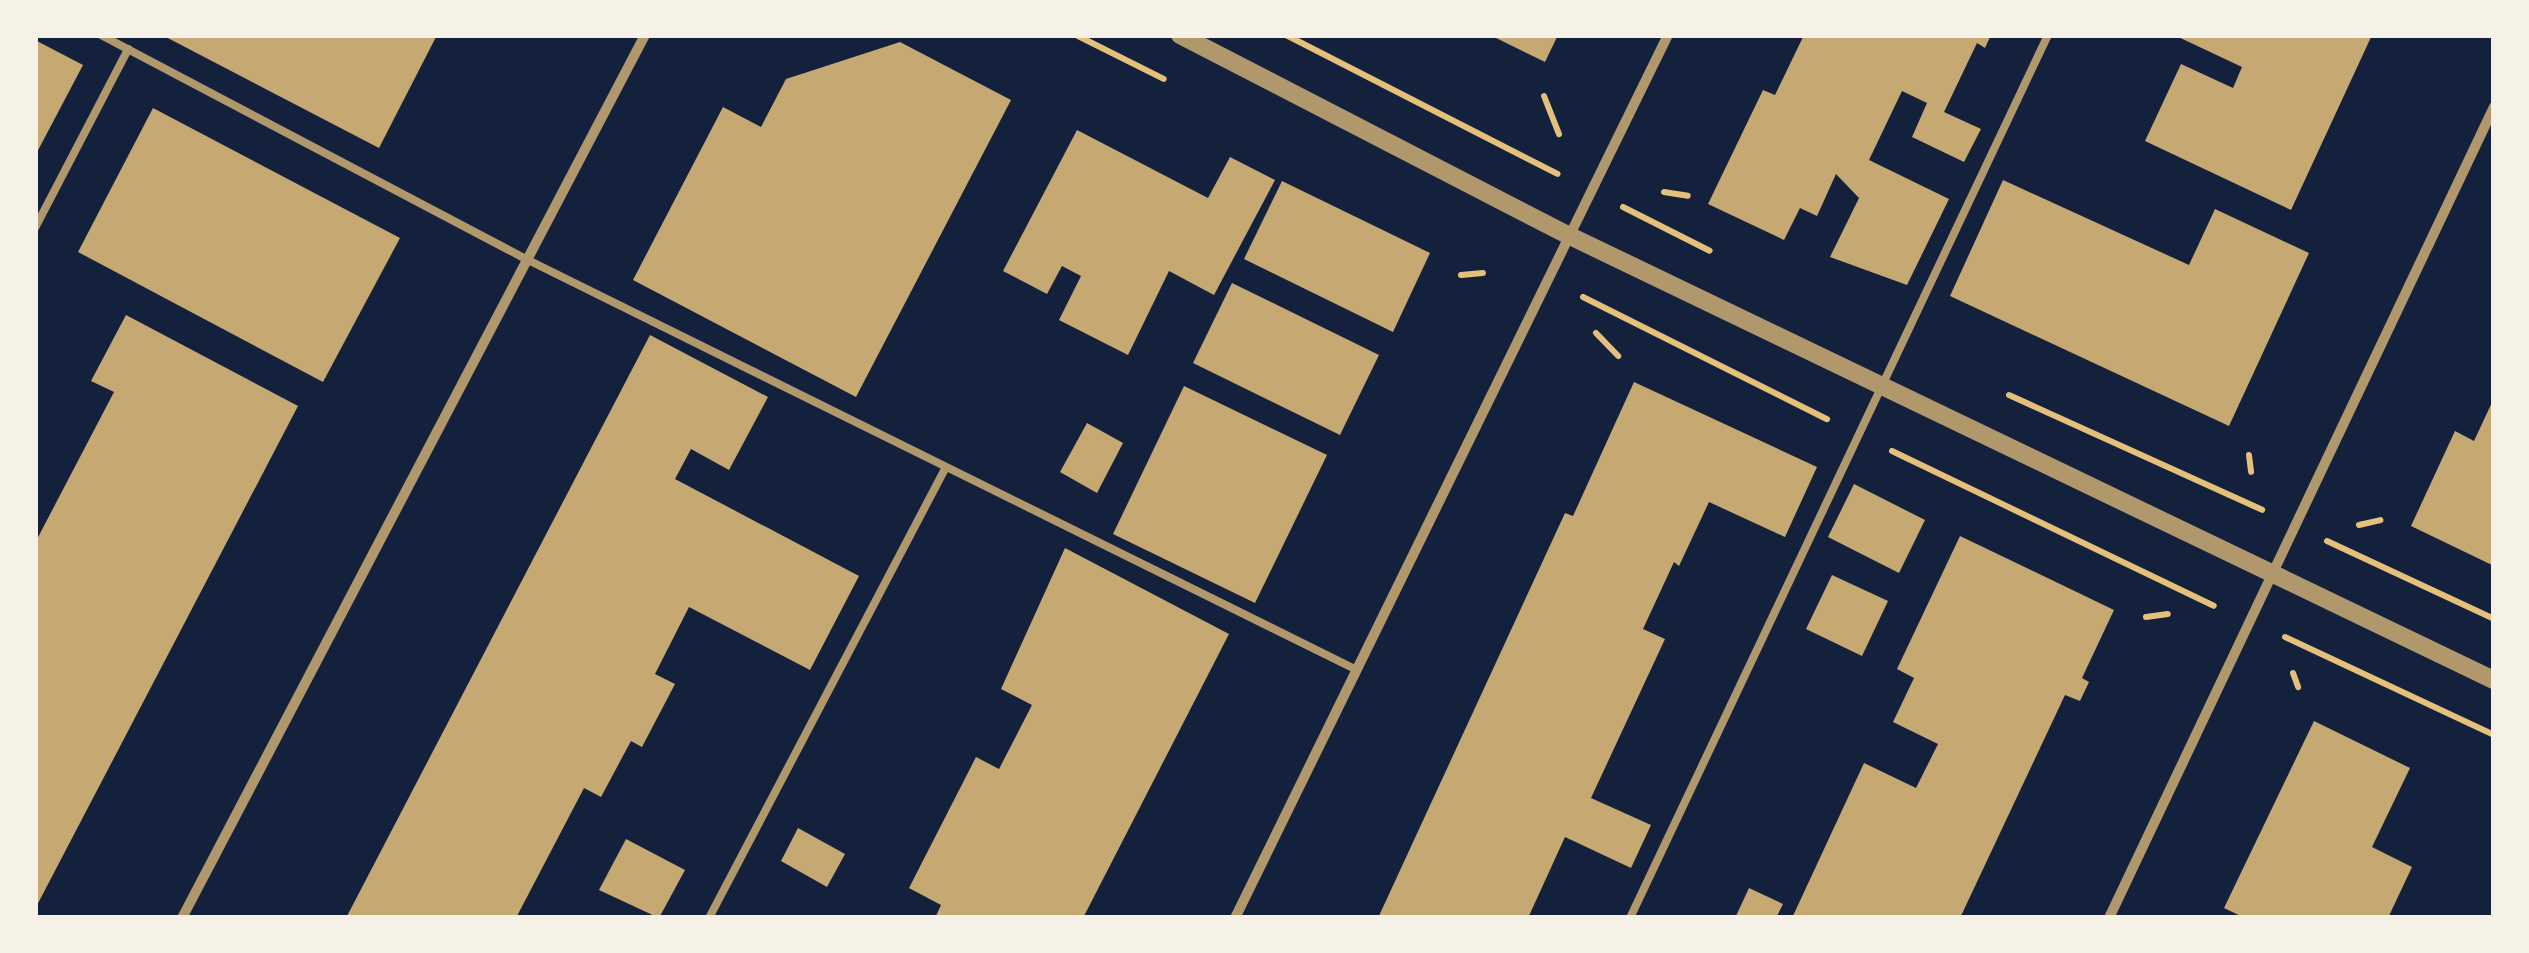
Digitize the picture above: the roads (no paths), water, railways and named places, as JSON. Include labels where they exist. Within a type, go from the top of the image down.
[{"type":"street","points":[[182,918],[645,35]]},
{"type":"street","points":[[1180,35],[1570,236],[2494,680]]},
{"type":"street","points":[[1234,918],[1668,35]]},
{"type":"street","points":[[2109,918],[2494,107]]},
{"type":"lane","points":[[101,35],[526,259],[1358,670]]},
{"type":"lane","points":[[1630,918],[2048,35]]},
{"type":"lane","points":[[35,228],[128,50]]},
{"type":"lane","points":[[709,918],[946,466]]}]
